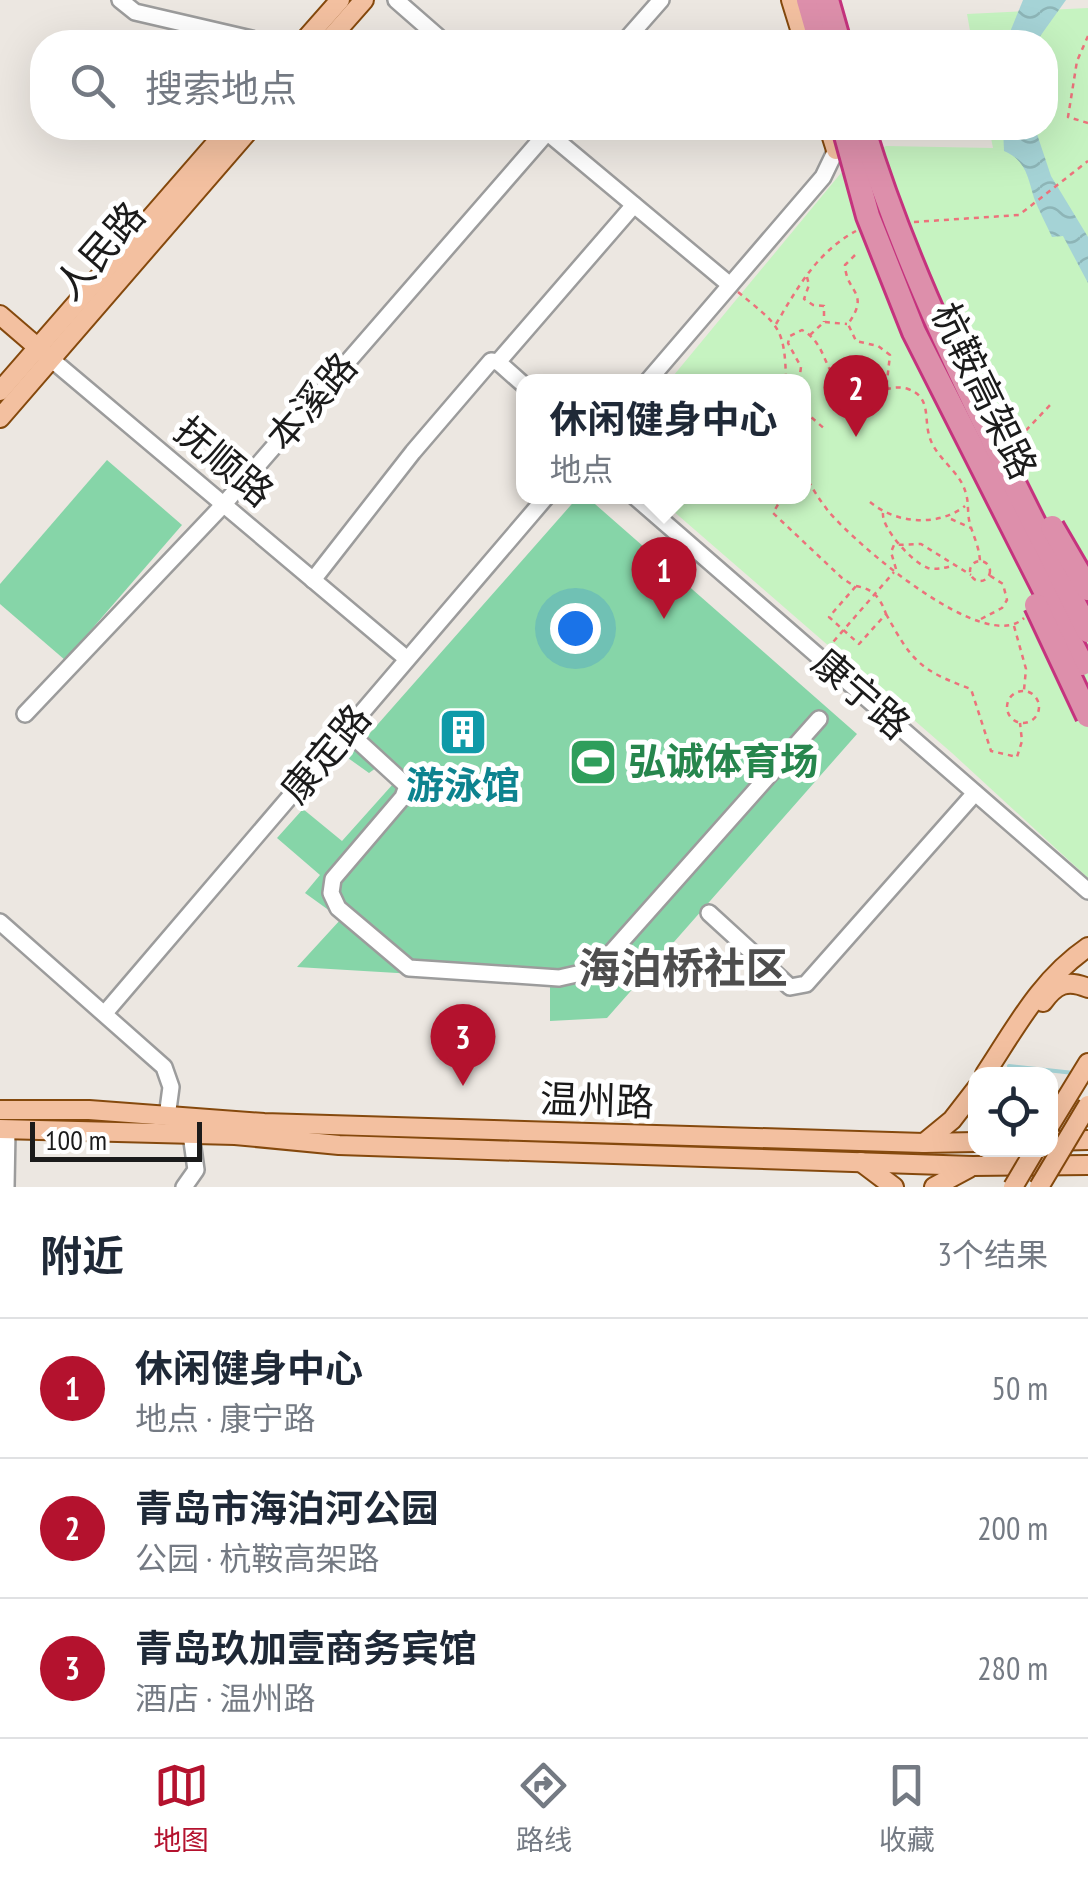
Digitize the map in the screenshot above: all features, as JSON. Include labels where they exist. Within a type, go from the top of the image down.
[{"type":"highway","points":[[808,0],[817,30]]},
{"type":"highway","points":[[827,0],[836,30]]},
{"type":"highway","name":"杭鞍高架路","points":[[842,140],[868,216],[1088,676]]},
{"type":"highway","name":"杭鞍高架路","points":[[867,140],[925,329],[1088,630]]},
{"type":"highway","points":[[925,329],[1088,589]]},
{"type":"highway","points":[[925,329],[1088,716]]},
{"type":"main road","points":[[314,30],[340,0]]},
{"type":"main road","points":[[338,30],[364,0]]},
{"type":"main road","points":[[791,0],[800,30]]},
{"type":"main road","points":[[837,0],[846,30]]},
{"type":"main road","name":"人民路","points":[[0,418],[44,353],[218,140]]},
{"type":"main road","name":"人民路","points":[[0,390],[44,353],[241,140]]},
{"type":"main road","name":"抚顺路","points":[[0,315],[44,353]]},
{"type":"main road","points":[[990,1067],[1042,988],[1064,963],[1088,947]]},
{"type":"main road","points":[[1002,1067],[1053,988],[1065,983],[1088,988]]},
{"type":"main road","points":[[1058,1124],[1088,1064]]},
{"type":"main road","points":[[924,1143],[952,1120],[968,1099]]},
{"type":"main road","points":[[1039,1187],[1088,1106]]},
{"type":"main road","name":"温州路","points":[[1,1117],[36,1110],[169,1125],[191,1134],[338,1144],[974,1166],[1039,1158],[1088,1165]]},
{"type":"main road","name":"温州路","points":[[1,1117],[169,1125],[283,1124],[968,1142]]},
{"type":"main road","points":[[1058,1137],[1088,1140]]},
{"type":"main road","points":[[1012,1187],[1039,1158]]},
{"type":"main road","points":[[861,1162],[894,1187]]},
{"type":"main road","points":[[934,1187],[974,1166]]},
{"type":"street","points":[[120,0],[134,12],[212,30]]},
{"type":"street","points":[[396,0],[430,30]]},
{"type":"street","points":[[635,30],[661,0]]},
{"type":"street","name":"本溪路","points":[[24,714],[224,504],[538,140]]},
{"type":"street","points":[[560,140],[730,285]]},
{"type":"street","points":[[653,374],[823,176],[838,140]]},
{"type":"street","points":[[498,362],[634,205]]},
{"type":"street","name":"抚顺路","points":[[44,353],[407,659]]},
{"type":"street","points":[[313,580],[412,452],[491,361],[498,362],[516,378]]},
{"type":"street","name":"康定路","points":[[105,1013],[541,504]]},
{"type":"street","name":"康宁路","points":[[643,504],[1088,891]]},
{"type":"street","points":[[346,730],[407,786],[404,797],[333,879],[332,893],[338,908],[409,968],[558,978],[590,970],[603,962],[819,719]]},
{"type":"street","points":[[709,913],[790,986],[806,984],[975,793]]},
{"type":"street","points":[[0,922],[164,1068],[172,1088],[169,1125]]},
{"type":"street","points":[[1,1117],[6,1187]]},
{"type":"street","points":[[184,1187],[196,1170],[191,1134]]},
{"type":"path","points":[[1088,36],[1077,61],[1068,118],[1088,124]]},
{"type":"path","points":[[1019,215],[1088,161]]},
{"type":"path","points":[[848,324],[857,311],[859,298],[845,273],[845,264],[856,254]]},
{"type":"path","points":[[806,275],[809,285],[804,300],[813,306],[824,306],[824,322],[810,335]]},
{"type":"path","points":[[730,285],[776,324],[785,345],[786,374]]},
{"type":"path","points":[[824,322],[848,324]]},
{"type":"path","points":[[848,324],[856,341],[878,346],[890,355],[886,390]]},
{"type":"path","points":[[800,374],[801,367],[788,343],[790,336],[802,330],[821,346],[841,385],[857,394],[874,396],[886,390],[911,390],[921,399],[927,409],[928,434],[939,457],[959,479],[966,494],[980,561]]},
{"type":"path","points":[[811,416],[826,430]]},
{"type":"path","points":[[811,486],[832,515],[925,596],[997,627],[1014,626],[1033,608]]},
{"type":"path","points":[[870,502],[883,513],[911,520],[950,518],[971,528]]},
{"type":"path","points":[[778,504],[772,513],[842,578],[868,588],[881,600],[918,664],[970,689],[991,751],[1017,758],[1022,741],[1020,722]]},
{"type":"path","points":[[950,518],[966,505]]},
{"type":"path","points":[[883,513],[884,526],[923,566],[936,569],[954,565]]},
{"type":"path","points":[[896,571],[891,550],[902,544],[921,544],[971,575],[982,580],[989,575]]},
{"type":"path","points":[[971,575],[972,565],[980,561]]},
{"type":"path","points":[[980,561],[988,566],[989,575]]},
{"type":"path","points":[[820,658],[896,571]]},
{"type":"path","points":[[980,620],[1002,608],[1007,600],[1003,584],[989,575]]},
{"type":"path","points":[[856,586],[829,617],[859,644],[886,614]]},
{"type":"path","points":[[1014,626],[1026,669],[1024,692]]},
{"type":"path","points":[[1024,692],[1036,699],[1038,709],[1034,718],[1020,722],[1011,718],[1007,708],[1014,694],[1024,692]]},
{"type":"green space","points":[[1088,8],[1088,878],[952,753],[665,504],[811,504],[811,374],[675,374],[841,173],[886,146],[993,148],[991,140],[1058,140],[1058,30],[970,30],[967,14]]},
{"type":"green space","points":[[107,460],[182,525],[65,660],[0,604],[0,584]]},
{"type":"green space","name":"弘诚体育场","points":[[572,504],[595,504],[857,734],[607,1018],[550,1021],[550,982],[297,967],[341,919],[305,893],[320,875],[277,838],[303,809],[342,841],[393,784],[376,768],[369,773],[348,758]]},
{"type":"water","points":[[1023,0],[1066,0],[1045,30],[1011,30]]},
{"type":"water","points":[[1004,140],[1039,140],[1051,176],[1088,237],[1088,283],[1063,236],[1052,237],[1022,165],[1004,151]]},
{"type":"waterway","points":[[1009,1066],[1074,1073]]},
{"type":"place","name":"青岛市海泊河公园","points":[[856,437]]},
{"type":"place","name":"休闲健身中心","points":[[664,619]]},
{"type":"place","name":"游泳馆","points":[[463,732]]},
{"type":"place","name":"弘诚体育场","points":[[593,762]]},
{"type":"place","name":"青岛玖加壹商务宾馆","points":[[463,1086]]},
{"type":"district","name":"海泊桥社区","points":[[683,968]]}]
